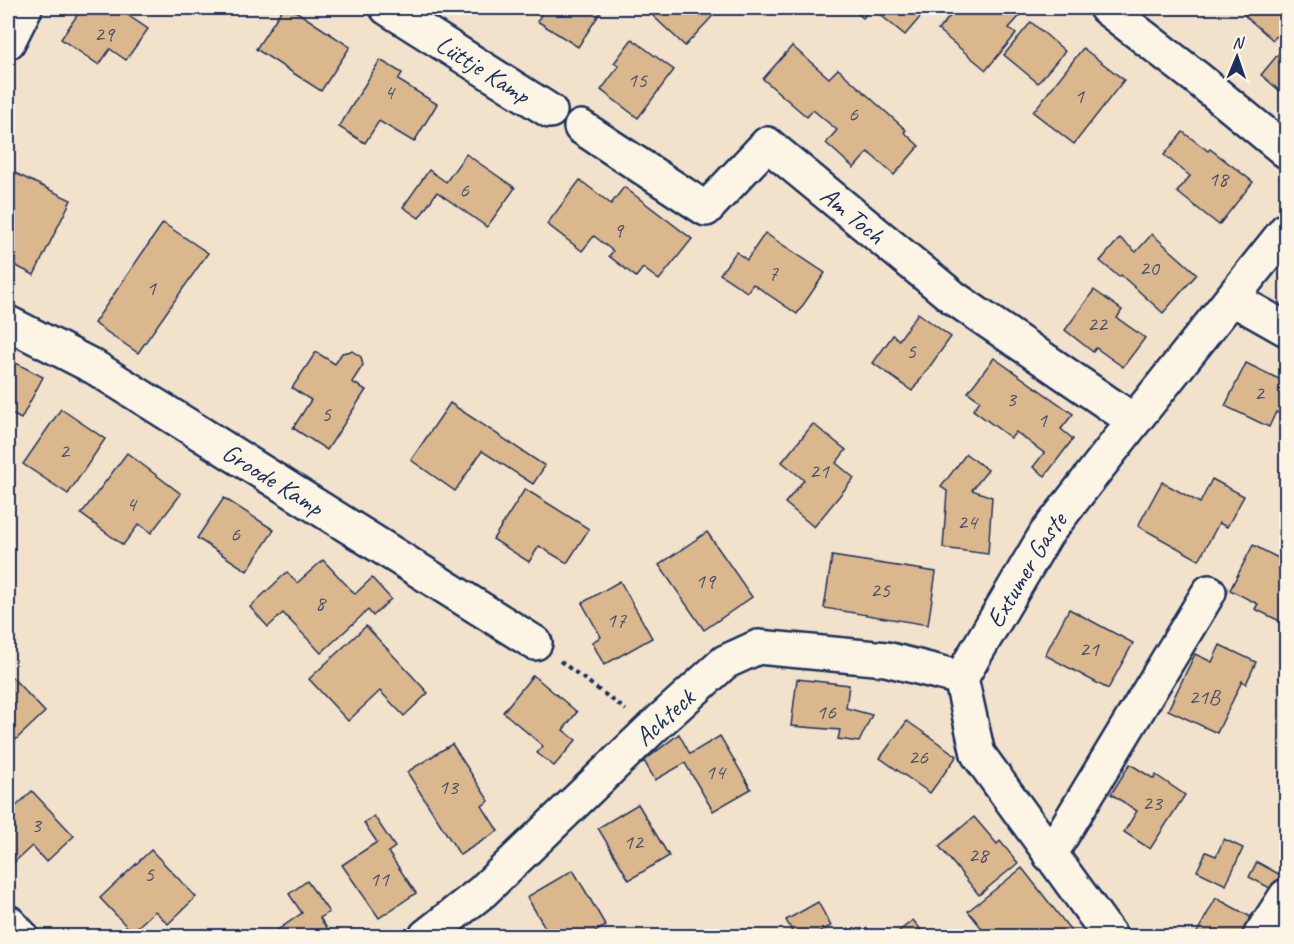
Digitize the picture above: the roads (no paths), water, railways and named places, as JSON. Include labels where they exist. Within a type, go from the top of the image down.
[{"type":"street","points":[[8,42],[25,8]]},
{"type":"street","name":"Lüttje Kamp","points":[[387,8],[550,111]]},
{"type":"street","points":[[1106,8],[1287,151]]},
{"type":"street","name":"Am Toch","points":[[581,127],[706,209],[767,144],[954,298],[1134,421]]},
{"type":"street","name":"Extumer Gaste","points":[[961,678],[1046,534],[1287,230]]},
{"type":"street","points":[[1233,299],[1287,329]]},
{"type":"street","name":"Groode Kamp","points":[[8,323],[94,367],[535,643]]},
{"type":"street","points":[[1050,855],[1209,592]]},
{"type":"street","name":"Achteck","points":[[426,936],[482,892],[651,729],[725,662],[758,647],[886,658],[961,678]]},
{"type":"street","points":[[961,678],[978,754],[1110,936]]},
{"type":"street","points":[[1260,936],[1287,896]]},
{"type":"street","points":[[8,922],[21,936]]}]
